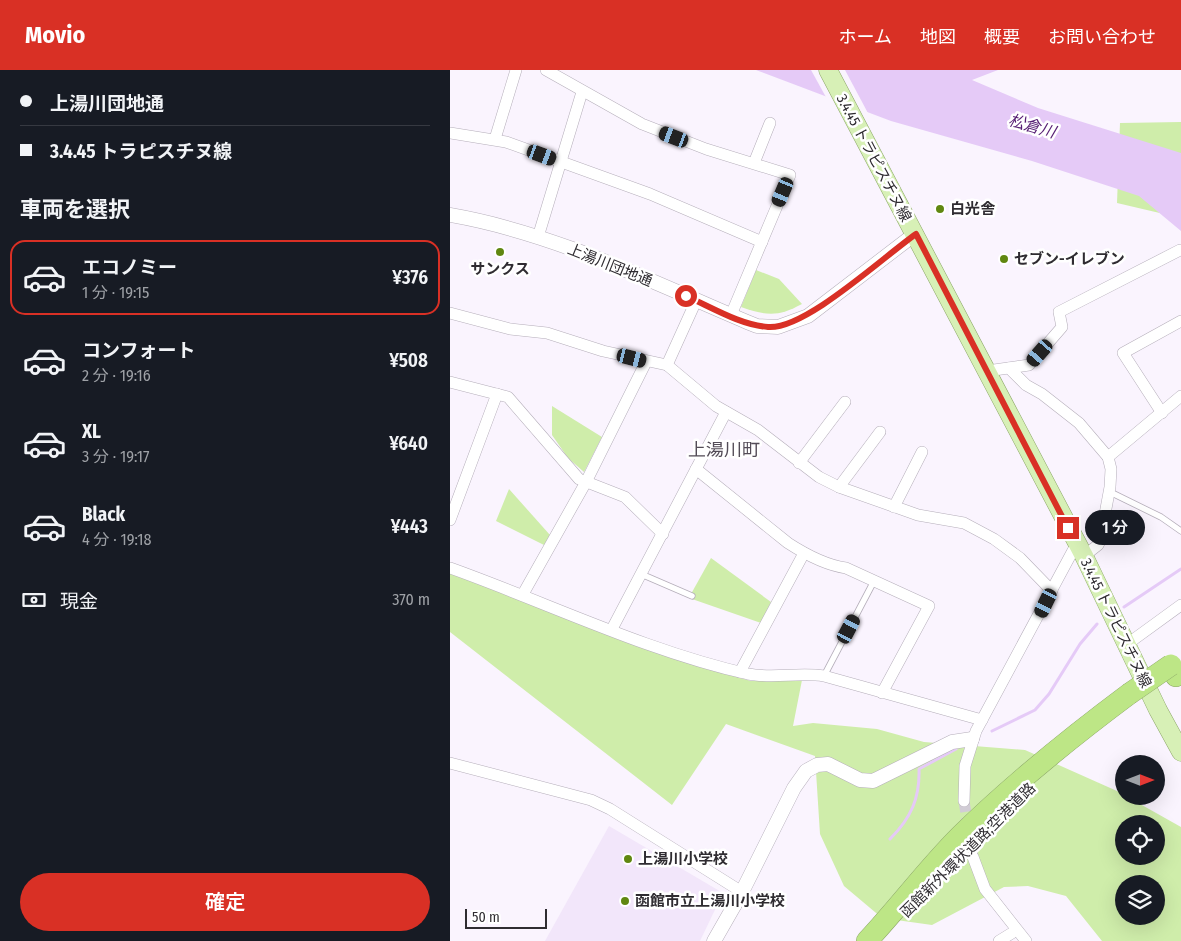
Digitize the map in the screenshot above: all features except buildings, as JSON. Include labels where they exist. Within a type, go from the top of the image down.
[{"type":"highway","name":"函館新外環状道路;空港道路","points":[[867,941],[959,837],[1006,792],[1072,736],[1132,699],[1177,668]]},
{"type":"highway","name":"函館新外環状道路;空港道路","points":[[879,941],[947,866],[1012,802],[1132,699]]},
{"type":"main road","name":"3.4.45 トラピスチヌ線","points":[[828,70],[1081,550],[1126,645],[1181,752]]},
{"type":"street","points":[[495,139],[516,70]]},
{"type":"street","points":[[546,70],[582,92],[642,124],[706,149],[790,174],[731,316]]},
{"type":"street","points":[[538,237],[582,92]]},
{"type":"street","points":[[754,163],[770,123]]},
{"type":"street","points":[[450,133],[495,139],[560,161],[659,198],[762,242]]},
{"type":"street","name":"上湯川団地通","points":[[450,215],[538,237],[621,268],[731,316],[757,326],[768,327],[778,327],[808,316],[916,234]]},
{"type":"street","points":[[987,371],[1028,366],[1062,327],[1059,312],[1180,250]]},
{"type":"street","points":[[667,365],[696,301]]},
{"type":"street","points":[[450,313],[510,329],[547,333],[646,362],[667,365],[726,412],[758,430],[799,463],[839,487],[918,515],[964,523],[994,539],[1014,554],[1052,591]]},
{"type":"street","points":[[1162,413],[1122,353],[1181,321]]},
{"type":"street","points":[[523,594],[586,482],[646,362]]},
{"type":"street","points":[[964,801],[965,766],[972,739],[1052,591],[1081,550],[1098,545],[1110,492],[1111,469],[1108,456],[1079,423],[1042,394],[1026,385],[1009,368]]},
{"type":"street","points":[[450,382],[508,397],[579,479],[625,497],[663,534]]},
{"type":"street","points":[[450,520],[497,394]]},
{"type":"street","points":[[1108,456],[1181,396]]},
{"type":"street","points":[[799,463],[845,402]]},
{"type":"street","points":[[612,630],[726,412]]},
{"type":"street","points":[[839,487],[880,432]]},
{"type":"street","points":[[894,507],[922,452]]},
{"type":"street","points":[[696,469],[788,543],[804,553],[846,568],[929,606],[882,693]]},
{"type":"street","points":[[740,672],[804,553]]},
{"type":"street","points":[[450,568],[523,594],[612,630],[682,655],[740,672],[751,675],[798,674],[824,676],[982,720]]},
{"type":"street","points":[[1126,645],[1181,605]]},
{"type":"street","points":[[714,941],[742,892],[794,788],[812,767],[823,763],[828,764],[860,780],[873,781],[952,742],[972,739]]},
{"type":"street","points":[[450,763],[591,800],[610,808],[742,892]]},
{"type":"street","points":[[973,857],[976,869],[985,888],[1026,941]]},
{"type":"street","points":[[999,941],[1012,933]]},
{"type":"lane","points":[[1110,492],[1161,517],[1181,531]]},
{"type":"lane","points":[[641,574],[692,596]]},
{"type":"lane","points":[[824,676],[874,581]]},
{"type":"shaded area","name":"上湯川小学校","points":[[609,826],[723,893],[700,941],[545,941]]},
{"type":"green space","points":[[1181,122],[1181,218],[1117,203],[1120,123]]},
{"type":"green space","points":[[756,270],[779,279],[802,304],[786,311],[772,314],[741,307]]},
{"type":"green space","points":[[552,406],[602,437],[584,472],[568,458],[552,435]]},
{"type":"green space","points":[[509,489],[550,535],[544,545],[496,521]]},
{"type":"green space","points":[[711,558],[771,602],[761,623],[692,599],[691,594]]},
{"type":"green space","points":[[450,573],[678,659],[740,678],[751,681],[802,680],[793,726],[813,723],[877,729],[924,742],[1025,750],[1115,790],[1115,805],[1142,805],[1160,815],[1115,815],[1115,865],[1165,865],[1165,818],[1181,827],[1181,941],[1102,941],[1066,896],[1028,886],[1004,887],[932,925],[882,918],[844,886],[820,834],[815,756],[726,724],[672,805],[450,632]]},
{"type":"water","name":"松倉川","points":[[756,70],[998,70],[972,80],[1038,108],[1181,153],[1181,231],[1139,196],[1032,161],[891,121]]},
{"type":"pier","points":[[811,70],[845,70],[869,115],[827,99]]},
{"type":"waterway","points":[[1124,607],[1181,569]]},
{"type":"waterway","points":[[992,731],[1035,710],[1049,694],[1080,644],[1097,624]]},
{"type":"waterway","points":[[890,839],[904,823],[913,807],[918,789],[919,769],[956,749]]},
{"type":"tunnel","points":[[964,801],[973,857]]},
{"type":"place","name":"白光舎","points":[[940,209]]},
{"type":"place","name":"サンクス","points":[[500,252]]},
{"type":"place","name":"セブン-イレブン","points":[[1004,259]]},
{"type":"place","name":"上湯川小学校","points":[[628,859]]},
{"type":"place","name":"函館市立上湯川小学校","points":[[625,901]]},
{"type":"district","name":"上湯川町","points":[[724,450]]},
{"type":"route","points":[[686,296],[757,326],[778,327],[787,325],[808,316],[916,234],[1068,528]]}]
